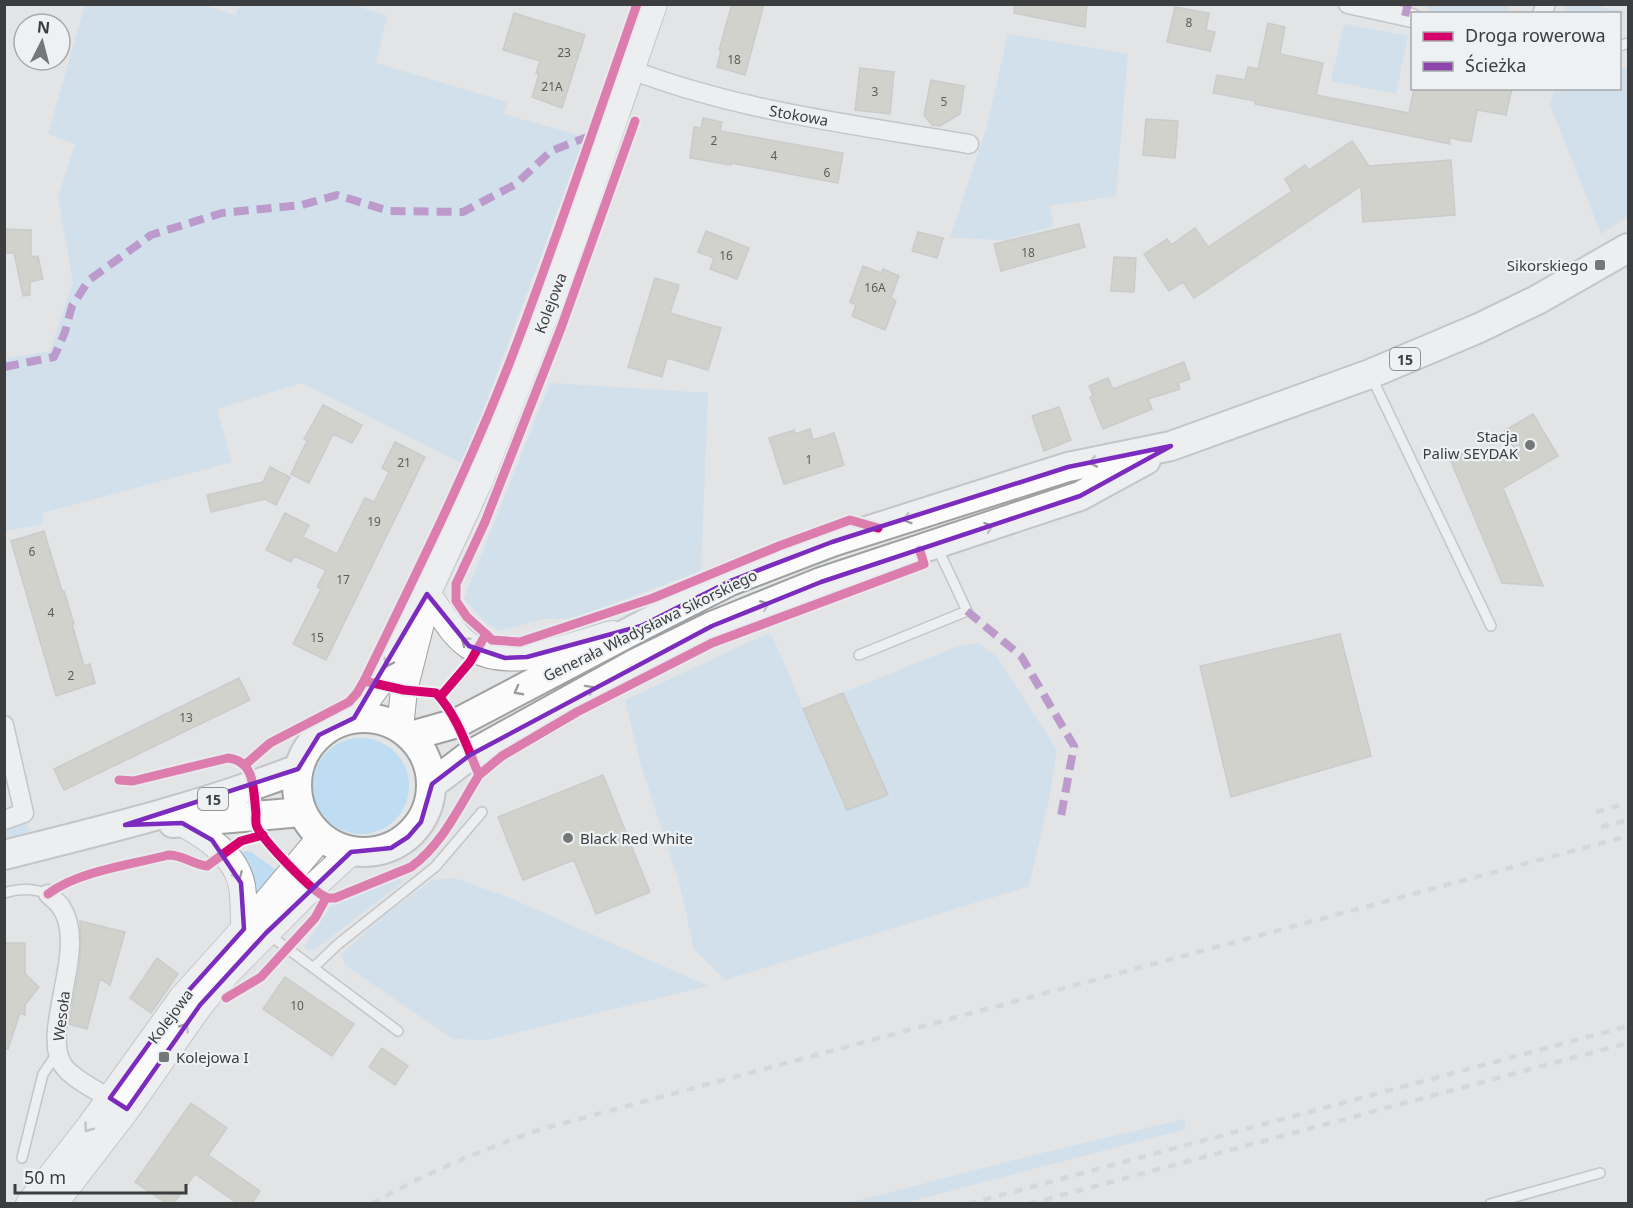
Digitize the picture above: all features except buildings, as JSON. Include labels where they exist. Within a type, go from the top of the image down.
[{"type":"main road","name":"Generała Władysława Sikorskiego","points":[[405,732],[457,723],[730,581],[832,542],[1068,467],[1171,446],[1370,374],[1479,328],[1537,300],[1629,248]]},
{"type":"main road","name":"Generała Władysława Sikorskiego","points":[[432,784],[470,755],[638,662],[712,626],[821,582],[1080,496],[1171,446]]},
{"type":"main road","points":[[354,718],[378,719],[405,732],[422,750],[429,766],[432,784],[429,804],[421,822],[408,837],[391,848],[371,853],[351,852],[321,837],[302,812],[297,791],[298,769],[306,751],[319,735],[335,724],[354,718]]},
{"type":"main road","name":"15","points":[[4,855],[125,825],[253,787],[298,769]]},
{"type":"main road","name":"15","points":[[125,825],[182,823],[302,812]]},
{"type":"street","name":"Kolejowa","points":[[354,718],[378,685],[395,647],[427,594],[480,480],[557,285],[654,4]]},
{"type":"street","points":[[1348,4],[1409,13]]},
{"type":"street","name":"Stokowa","points":[[632,70],[668,84],[765,109],[969,144]]},
{"type":"street","name":"Kolejowa","points":[[405,732],[404,690],[427,594]]},
{"type":"street","points":[[427,594],[456,635],[469,646],[505,658],[527,657],[641,626]]},
{"type":"street","points":[[4,725],[24,813],[4,820]]},
{"type":"street","points":[[182,823],[212,840],[236,871],[255,931]]},
{"type":"street","name":"Kolejowa","points":[[29,1203],[119,1103],[227,973],[321,837]]},
{"type":"street","name":"Kolejowa","points":[[255,931],[351,852]]},
{"type":"street","name":"Wesoła","points":[[48,894],[62,908],[69,930],[68,965],[57,1032],[58,1052],[64,1067],[119,1103]]},
{"type":"street","name":"Kolejowa","points":[[54,1203],[119,1103]]},
{"type":"lane","points":[[1370,374],[1491,626]]},
{"type":"lane","points":[[859,655],[967,611],[936,545]]},
{"type":"lane","points":[[313,968],[337,945],[435,867],[482,812]]},
{"type":"lane","points":[[4,893],[16,889],[35,889],[48,894]]},
{"type":"lane","points":[[255,931],[313,968],[398,1031]]},
{"type":"lane","points":[[22,1158],[43,1074],[58,1052]]},
{"type":"lane","points":[[1490,1203],[1600,1173]]},
{"type":"highlighted area","points":[[1171,446],[1080,496],[821,582],[712,626],[470,755],[432,784],[421,822],[408,837],[391,848],[351,852],[266,933],[200,1005],[127,1109],[110,1098],[182,998],[244,929],[241,883],[212,840],[182,823],[125,825],[298,769],[319,735],[354,718],[427,594],[469,646],[505,658],[527,657],[641,626],[730,581],[832,542],[1068,467]]},
{"type":"shaded area","points":[[85,5],[203,5],[235,15],[240,5],[353,5],[387,16],[376,63],[507,102],[504,114],[585,137],[463,464],[302,383],[217,409],[232,462],[42,513],[43,524],[5,531],[5,359],[50,351],[73,282],[58,197],[75,144],[48,134],[66,72],[72,72],[72,50]]},
{"type":"shaded area","points":[[1425,5],[1509,5],[1507,12],[1430,12]]},
{"type":"shaded area","points":[[1565,5],[1602,5],[1602,8],[1625,12],[1621,16],[1621,12],[1571,12],[1566,10]]},
{"type":"shaded area","points":[[1344,24],[1408,36],[1396,94],[1331,81]]},
{"type":"shaded area","points":[[1008,34],[1128,54],[1116,196],[1049,206],[1054,226],[1003,240],[950,238],[987,126]]},
{"type":"shaded area","points":[[1621,68],[1628,68],[1628,216],[1601,234],[1550,105],[1554,90],[1621,90]]},
{"type":"shaded area","points":[[550,383],[708,393],[701,571],[571,619],[544,619],[499,631],[486,623],[464,599]]},
{"type":"shaded area","points":[[769,633],[775,642],[847,810],[888,795],[843,693],[956,647],[978,643],[997,657],[1057,750],[1049,800],[1029,886],[725,980],[694,949],[679,882],[640,762],[625,700]]},
{"type":"shaded area","points":[[361,738],[379,742],[395,752],[405,768],[409,786],[405,804],[395,820],[379,830],[361,834],[343,830],[327,820],[317,804],[313,786],[317,768],[327,752],[343,742]]},
{"type":"shaded area","points":[[26,823],[32,835],[5,841],[5,829]]},
{"type":"shaded area","points":[[251,852],[282,874],[257,900],[236,854]]},
{"type":"shaded area","points":[[401,878],[403,882],[323,943],[308,950],[305,946],[330,907]]},
{"type":"shaded area","points":[[454,878],[508,897],[708,986],[486,1040],[453,1039],[345,965],[342,954],[386,914],[432,880]]},
{"type":"shaded area","points":[[1184,1119],[1186,1129],[904,1203],[849,1203],[1030,1156]]},
{"type":"railway","points":[[1596,812],[1628,803]]},
{"type":"railway","points":[[1601,827],[1628,820]]},
{"type":"railway","points":[[372,1204],[432,1172],[538,1130],[1628,836]]},
{"type":"railway","points":[[968,1204],[1628,1026]]},
{"type":"railway","points":[[1029,1204],[1628,1043]]},
{"type":"marked path","points":[[1405,16],[1408,4]]},
{"type":"marked path","points":[[4,367],[54,357],[65,332],[72,306],[89,280],[151,235],[222,213],[302,205],[337,195],[389,211],[463,212],[516,184],[551,151],[592,135]]},
{"type":"marked path","points":[[967,611],[1021,656],[1074,746],[1061,816]]},
{"type":"cycle path","points":[[246,764],[270,743],[349,702],[364,681],[440,524],[493,404],[542,274],[637,4]]},
{"type":"cycle path","points":[[440,697],[470,662],[486,634],[467,617],[456,601],[456,584],[485,522],[561,328],[635,121]]},
{"type":"cycle path","points":[[486,634],[492,640],[520,642],[653,598],[779,546],[850,520],[878,528]]},
{"type":"cycle path","points":[[479,775],[502,756],[577,712],[712,643],[924,564],[920,551]]},
{"type":"cycle path","points":[[119,780],[133,781],[228,758],[237,760],[244,765],[251,778],[256,824],[261,834],[310,886],[327,897],[335,898],[411,867],[422,858],[441,837],[479,775],[456,721],[436,693],[404,690],[364,681]]},
{"type":"cycle path","points":[[48,894],[60,886],[89,874],[168,855],[179,856],[207,866],[241,841],[263,835]]},
{"type":"cycle path","points":[[226,998],[261,977],[315,918],[326,898]]},
{"type":"place","name":"Sikorskiego","points":[[1600,265]]},
{"type":"place","name":"Stacja Paliw SEYDAK","points":[[1530,445]]},
{"type":"place","name":"Black Red White","points":[[568,838]]},
{"type":"place","name":"Kolejowa I","points":[[164,1057]]}]
